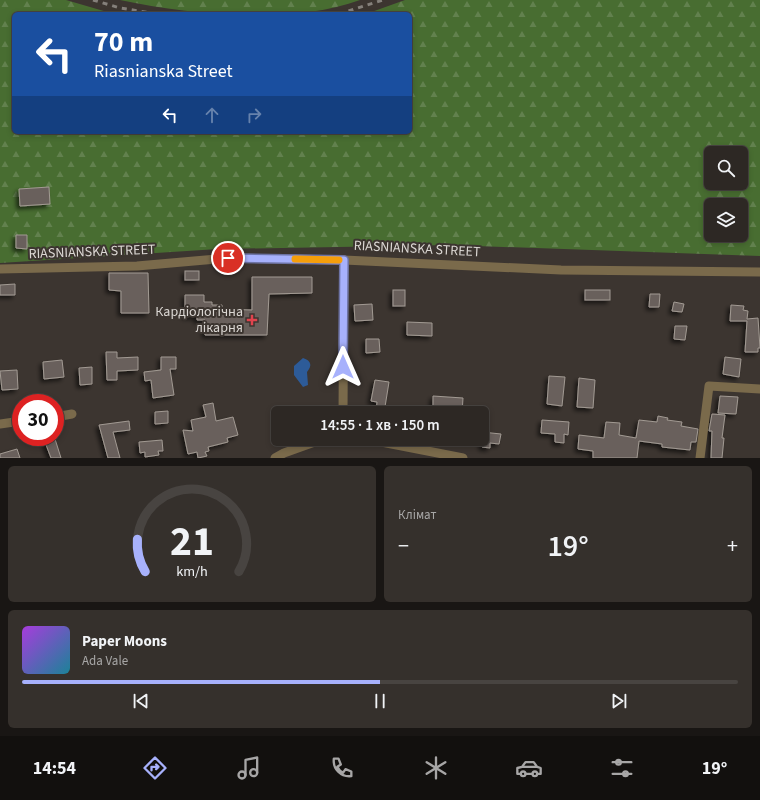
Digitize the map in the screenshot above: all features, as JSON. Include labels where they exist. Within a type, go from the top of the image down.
[{"type":"street","name":"RIASNIANSKA STREET","points":[[0,270],[137,266],[228,258],[344,260],[561,270],[760,272]]},
{"type":"street","points":[[343,406],[344,260]]},
{"type":"street","points":[[700,458],[709,386],[760,389]]},
{"type":"street","points":[[64,415],[72,414]]},
{"type":"street","points":[[0,424],[12,422]]},
{"type":"street","points":[[275,458],[290,450],[302,446]]},
{"type":"street","points":[[402,446],[463,458]]},
{"type":"green space","points":[[0,0],[66,0],[107,12],[12,12],[12,134],[412,134],[412,12],[372,12],[405,0],[760,0],[760,256],[450,245],[218,249],[0,263]]},
{"type":"green space","points":[[120,0],[360,0],[333,8],[310,12],[199,12]]},
{"type":"water","points":[[303,358],[310,362],[310,368],[307,372],[308,385],[303,387],[294,375],[294,366]]},
{"type":"building","points":[[49,187],[50,204],[20,206],[19,189]]},
{"type":"building","points":[[16,235],[27,235],[27,249],[16,248]]},
{"type":"building","points":[[185,271],[199,271],[199,280],[185,280]]},
{"type":"building","points":[[109,273],[148,273],[149,313],[121,313],[121,291],[109,290]]},
{"type":"building","points":[[252,277],[312,277],[312,293],[269,294],[267,335],[205,335],[205,320],[197,320],[197,316],[185,316],[185,295],[204,295],[204,302],[212,302],[212,305],[222,305],[222,309],[252,310]]},
{"type":"building","points":[[15,284],[15,295],[0,295],[0,285]]},
{"type":"building","points":[[393,290],[405,290],[405,306],[393,306]]},
{"type":"building","points":[[585,290],[610,290],[610,300],[585,300]]},
{"type":"building","points":[[650,294],[660,294],[659,307],[649,307]]},
{"type":"building","points":[[674,302],[684,304],[682,312],[672,311]]},
{"type":"building","points":[[372,304],[373,320],[355,321],[354,305]]},
{"type":"building","points":[[731,305],[744,306],[743,310],[748,311],[747,319],[758,318],[760,348],[758,348],[758,352],[745,352],[747,321],[730,321]]},
{"type":"building","points":[[407,322],[432,323],[432,336],[407,335]]},
{"type":"building","points":[[675,326],[687,326],[685,340],[674,339]]},
{"type":"building","points":[[366,339],[379,339],[380,352],[366,353]]},
{"type":"building","points":[[106,352],[117,352],[117,358],[138,357],[138,370],[117,371],[117,380],[107,380]]},
{"type":"building","points":[[161,357],[176,357],[176,369],[170,369],[174,395],[153,398],[151,380],[145,381],[144,372],[161,370]]},
{"type":"building","points":[[725,357],[741,359],[739,377],[723,374]]},
{"type":"building","points":[[62,360],[64,377],[44,379],[43,362]]},
{"type":"building","points":[[92,367],[92,384],[80,385],[79,368]]},
{"type":"building","points":[[17,370],[18,389],[2,390],[0,371]]},
{"type":"building","points":[[549,376],[565,377],[562,406],[547,404]]},
{"type":"building","points":[[579,378],[595,380],[593,408],[577,407]]},
{"type":"building","points":[[375,380],[389,382],[385,406],[377,406],[377,402],[371,401]]},
{"type":"building","points":[[433,396],[463,398],[462,406],[433,406]]},
{"type":"building","points":[[720,396],[738,397],[736,414],[718,413]]},
{"type":"building","points":[[213,403],[216,421],[233,417],[238,435],[227,438],[228,442],[208,447],[209,451],[205,452],[207,456],[198,458],[197,452],[188,454],[183,430],[193,431],[191,420],[206,417],[203,405]]},
{"type":"building","points":[[168,411],[168,423],[155,424],[155,412]]},
{"type":"building","points":[[712,414],[725,415],[722,438],[724,438],[722,458],[711,458],[712,431],[709,431]]},
{"type":"building","points":[[658,416],[668,418],[667,420],[682,422],[681,426],[698,429],[696,442],[691,442],[690,450],[662,447],[662,444],[639,441],[637,458],[593,458],[593,451],[578,449],[579,435],[604,438],[606,422],[620,423],[619,435],[636,438],[639,420],[657,422]]},
{"type":"building","points":[[542,420],[569,422],[568,435],[564,434],[564,443],[555,442],[555,434],[541,433]]},
{"type":"building","points":[[129,421],[130,430],[113,432],[120,458],[108,458],[99,425]]},
{"type":"building","points":[[489,433],[501,434],[499,444],[490,443],[490,448],[482,447],[489,446]]},
{"type":"building","points":[[162,440],[163,451],[158,451],[159,455],[145,457],[145,452],[140,453],[139,442]]},
{"type":"building","points":[[46,446],[57,446],[61,458],[51,458]]},
{"type":"building","points":[[17,449],[20,458],[0,458],[0,454]]},
{"type":"railway","points":[[93,0],[120,8],[145,12]]},
{"type":"railway","points":[[345,12],[383,0]]},
{"type":"slow traffic","points":[[295,259],[339,260]]},
{"type":"place","name":"Кардіологічна лікарня","points":[[252,320]]},
{"type":"route","points":[[228,258],[344,260],[343,367]]}]
